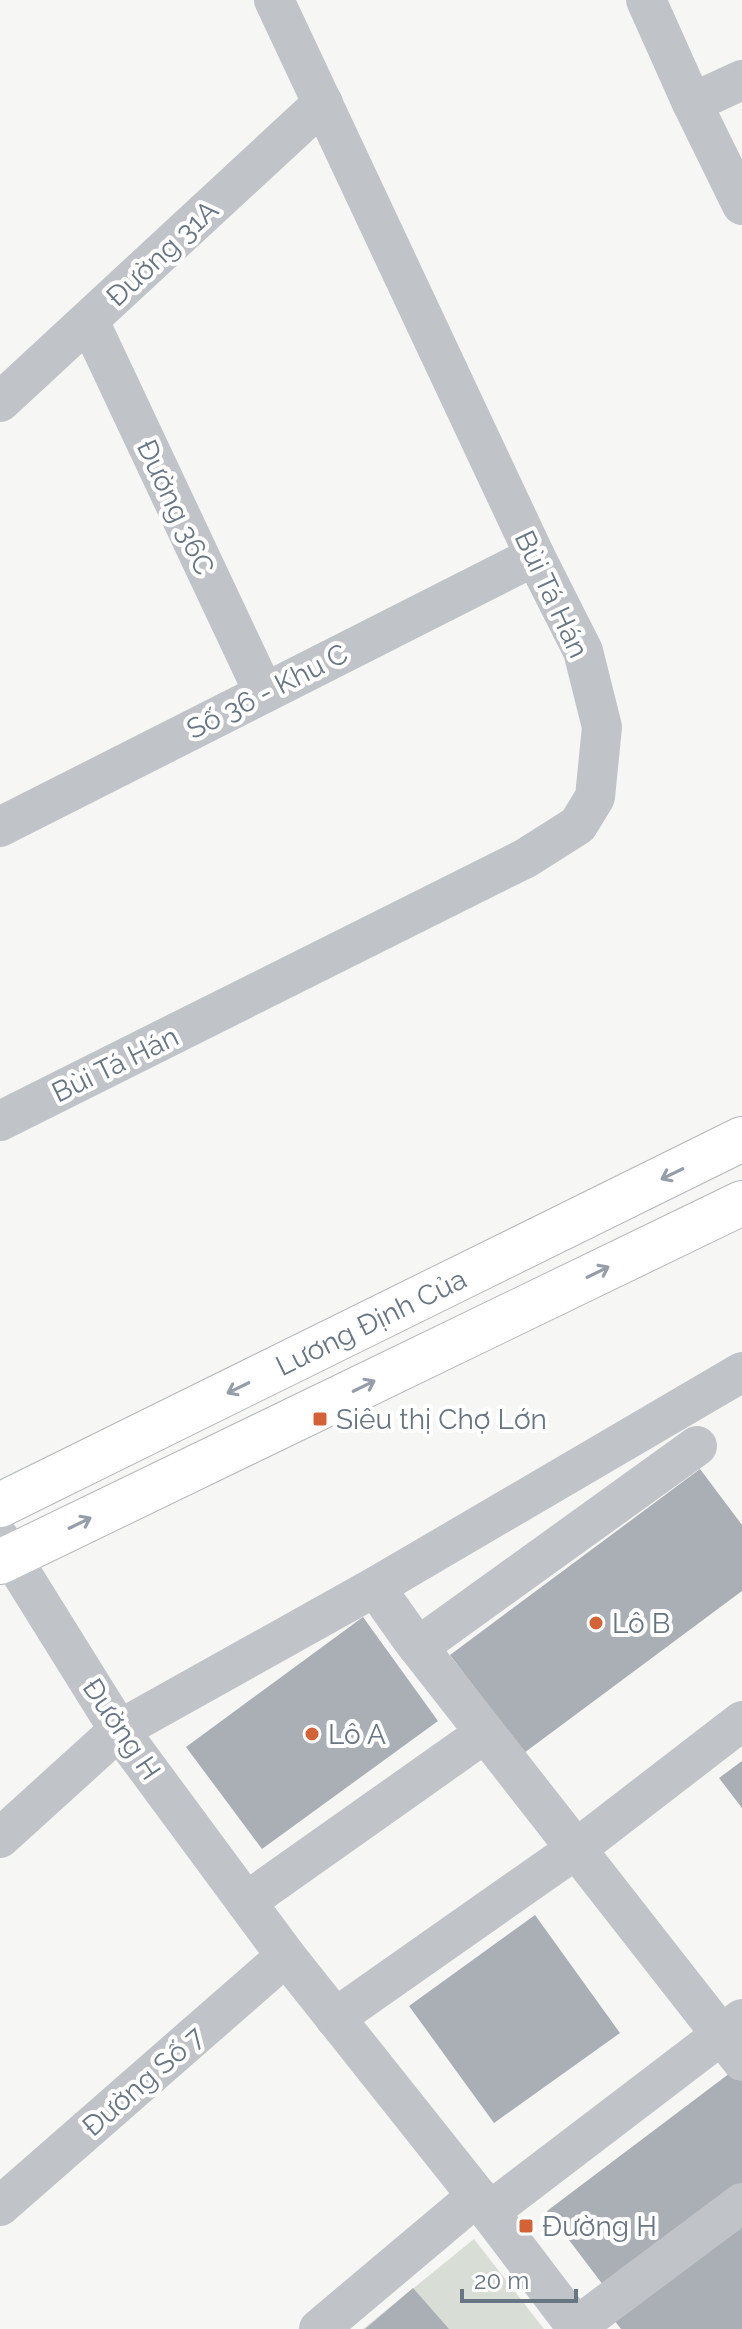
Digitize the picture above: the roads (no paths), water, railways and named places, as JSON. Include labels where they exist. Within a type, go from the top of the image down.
[{"type":"main road","name":"Lương Định Của","points":[[0,1505],[742,1139]]},
{"type":"main road","name":"Lương Định Của","points":[[3,1553],[742,1203]]},
{"type":"street","name":"Bùi Tá Hán","points":[[0,1121],[485,880],[553,843],[578,825],[595,797],[602,727],[583,651],[535,556],[274,0]]},
{"type":"street","points":[[646,0],[742,205]]},
{"type":"street","points":[[692,103],[742,80]]},
{"type":"street","name":"Đường 31A","points":[[0,402],[323,103]]},
{"type":"street","name":"Đường 36C","points":[[89,321],[264,693]]},
{"type":"street","name":"Số 36 - Khu C","points":[[0,827],[535,556]]},
{"type":"street","points":[[0,1838],[119,1730],[375,1587],[742,1372]]},
{"type":"street","points":[[418,1647],[697,1446]]},
{"type":"street","name":"Đường H","points":[[3,1553],[119,1730],[246,1902],[577,2328]]},
{"type":"street","points":[[319,2329],[483,2204],[735,2038],[576,1849],[418,1647],[375,1587]]},
{"type":"street","points":[[335,2018],[576,1849],[742,1721]]},
{"type":"street","points":[[246,1902],[485,1733]]},
{"type":"street","name":"Đường Số 7","points":[[0,2206],[286,1956]]},
{"type":"street","points":[[577,2328],[742,2203]]},
{"type":"place","name":"Siêu thị Chợ Lớn","points":[[320,1419]]},
{"type":"place","name":"Lô B","points":[[596,1623]]},
{"type":"place","name":"Lô A","points":[[312,1734]]},
{"type":"place","name":"Đường H","points":[[526,2226]]}]
